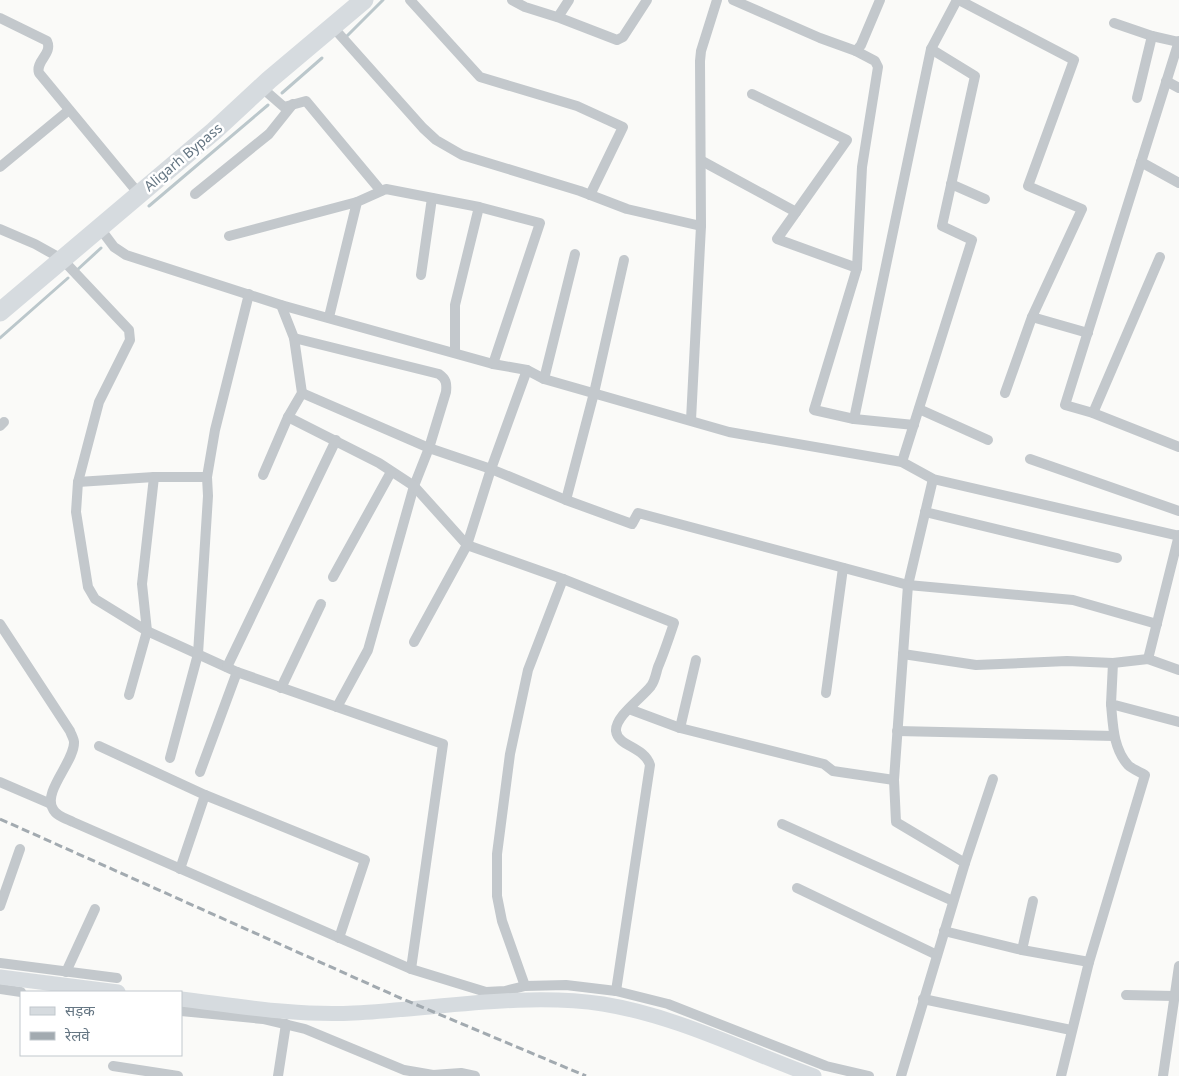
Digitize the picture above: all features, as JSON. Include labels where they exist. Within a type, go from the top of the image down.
[{"type":"highway","name":"Aligarh Bypass","points":[[0,312],[214,131],[261,87],[364,0]]},
{"type":"main road","points":[[0,977],[58,985],[118,985]]},
{"type":"main road","points":[[182,999],[306,1014],[354,1013],[530,1000],[604,1004],[659,1018],[699,1031],[814,1076]]},
{"type":"street","points":[[415,0],[410,0],[480,78],[577,106],[623,127],[590,195]]},
{"type":"street","points":[[512,0],[525,7],[558,17],[617,40],[623,37],[647,0]]},
{"type":"street","points":[[558,17],[569,0]]},
{"type":"street","points":[[733,0],[820,38],[856,51],[875,61],[878,67],[862,166],[856,268],[814,410],[854,420],[914,425]]},
{"type":"street","points":[[856,51],[861,45],[880,0]]},
{"type":"street","points":[[854,420],[931,49],[958,0],[1074,60],[1028,186],[1082,210],[1032,317],[1005,393]]},
{"type":"street","points":[[691,420],[701,226],[700,61],[714,1]]},
{"type":"street","points":[[0,18],[47,41],[48,51],[38,70],[139,194]]},
{"type":"street","points":[[1114,23],[1152,36],[1179,41],[1177,55],[1166,81],[1065,406],[1093,413],[1179,447]]},
{"type":"street","points":[[332,26],[422,128],[446,148],[462,155],[590,195],[627,209],[701,226]]},
{"type":"street","points":[[1137,98],[1152,36]]},
{"type":"street","points":[[902,462],[972,240],[942,226],[975,76],[931,49]]},
{"type":"street","points":[[1166,81],[1179,88]]},
{"type":"street","points":[[261,87],[284,107],[306,101],[382,191]]},
{"type":"street","points":[[752,94],[847,140],[777,239],[856,268]]},
{"type":"street","points":[[195,194],[269,134],[294,104]]},
{"type":"street","points":[[0,167],[69,110]]},
{"type":"street","points":[[702,161],[796,212]]},
{"type":"street","points":[[1141,162],[1179,183]]},
{"type":"street","points":[[951,184],[985,199]]},
{"type":"street","points":[[229,236],[357,202],[386,189],[479,207],[540,223],[493,364]]},
{"type":"street","points":[[421,275],[432,198]]},
{"type":"street","points":[[329,317],[357,202]]},
{"type":"street","points":[[455,353],[455,305],[479,207]]},
{"type":"street","points":[[100,227],[114,247],[126,255],[281,305],[493,364],[527,370],[544,379],[729,432],[902,462],[933,479],[1179,535],[1148,659]]},
{"type":"street","points":[[0,229],[35,244],[62,259],[129,330],[131,336],[100,402],[78,482],[76,512],[88,586],[95,599],[147,631],[237,672],[443,744],[411,969]]},
{"type":"street","points":[[544,379],[574,254]]},
{"type":"street","points":[[1093,413],[1160,257]]},
{"type":"street","points":[[566,500],[594,393],[624,260]]},
{"type":"street","points":[[170,758],[198,654],[208,496],[207,477],[248,294]]},
{"type":"street","points":[[264,475],[288,417],[302,393],[294,338],[281,305]]},
{"type":"street","points":[[1032,317],[1088,334]]},
{"type":"street","points":[[294,338],[439,374],[445,378],[447,384],[429,448],[414,486],[368,650],[337,707]]},
{"type":"street","points":[[414,642],[467,545],[491,469],[527,370]]},
{"type":"street","points":[[302,393],[429,448],[491,469],[566,500],[632,524],[638,513],[908,585],[1073,600],[1157,624]]},
{"type":"street","points":[[919,409],[988,440]]},
{"type":"street","points":[[288,417],[379,463],[414,486],[467,545],[563,579],[674,623],[652,685],[629,709],[618,724],[616,732],[621,741],[642,753],[648,759],[650,766],[616,991]]},
{"type":"street","points":[[227,667],[336,440]]},
{"type":"street","points":[[1030,459],[1179,511]]},
{"type":"street","points":[[332,577],[391,472]]},
{"type":"street","points":[[78,482],[154,477],[207,477]]},
{"type":"street","points":[[129,695],[147,631],[142,584],[154,477]]},
{"type":"street","points":[[933,479],[908,585],[894,780],[896,822],[965,863]]},
{"type":"street","points":[[926,512],[1117,558]]},
{"type":"street","points":[[826,693],[843,568]]},
{"type":"street","points":[[525,986],[502,921],[497,896],[497,854],[510,754],[528,670],[563,579]]},
{"type":"street","points":[[281,688],[321,604]]},
{"type":"street","points":[[0,624],[70,731],[74,742],[72,751],[52,791],[51,804],[53,810],[73,822],[411,969],[454,983],[486,992],[505,991],[525,986],[566,985],[616,991],[668,1004],[826,1066],[869,1076]]},
{"type":"street","points":[[903,654],[976,665],[1067,661],[1113,663],[1148,659],[1179,670]]},
{"type":"street","points":[[680,728],[696,660]]},
{"type":"street","points":[[1061,1076],[1089,962],[1145,775],[1129,766],[1119,752],[1114,736],[1111,704],[1113,663]]},
{"type":"street","points":[[200,772],[237,672]]},
{"type":"street","points":[[1111,704],[1179,722]]},
{"type":"street","points":[[629,709],[680,728],[824,764],[834,771],[894,780]]},
{"type":"street","points":[[898,731],[1114,736]]},
{"type":"street","points":[[99,746],[205,795],[365,860],[339,938]]},
{"type":"street","points":[[901,1076],[936,955],[993,779]]},
{"type":"street","points":[[0,782],[51,804]]},
{"type":"street","points":[[180,869],[205,795]]},
{"type":"street","points":[[782,824],[953,901]]},
{"type":"street","points":[[0,906],[20,848]]},
{"type":"street","points":[[797,888],[936,955]]},
{"type":"street","points":[[1022,950],[1033,901]]},
{"type":"street","points":[[66,972],[95,909]]},
{"type":"street","points":[[944,932],[1022,950],[1089,962]]},
{"type":"street","points":[[0,963],[66,972],[118,985]]},
{"type":"street","points":[[1163,1076],[1179,966]]},
{"type":"street","points":[[0,989],[20,992]]},
{"type":"street","points":[[1126,995],[1174,996]]},
{"type":"street","points":[[923,999],[1071,1030]]},
{"type":"street","points":[[182,1011],[264,1019],[305,1029],[404,1070],[433,1075],[461,1074],[475,1076]]},
{"type":"street","points":[[278,1076],[286,1024]]},
{"type":"street","points":[[113,1066],[178,1076]]},
{"type":"waterway","points":[[346,37],[383,0]]},
{"type":"waterway","points":[[282,93],[322,58]]},
{"type":"waterway","points":[[149,206],[268,105]]},
{"type":"waterway","points":[[76,271],[101,248]]},
{"type":"waterway","points":[[0,338],[68,278]]},
{"type":"railway","points":[[0,819],[398,997],[586,1076]]}]
